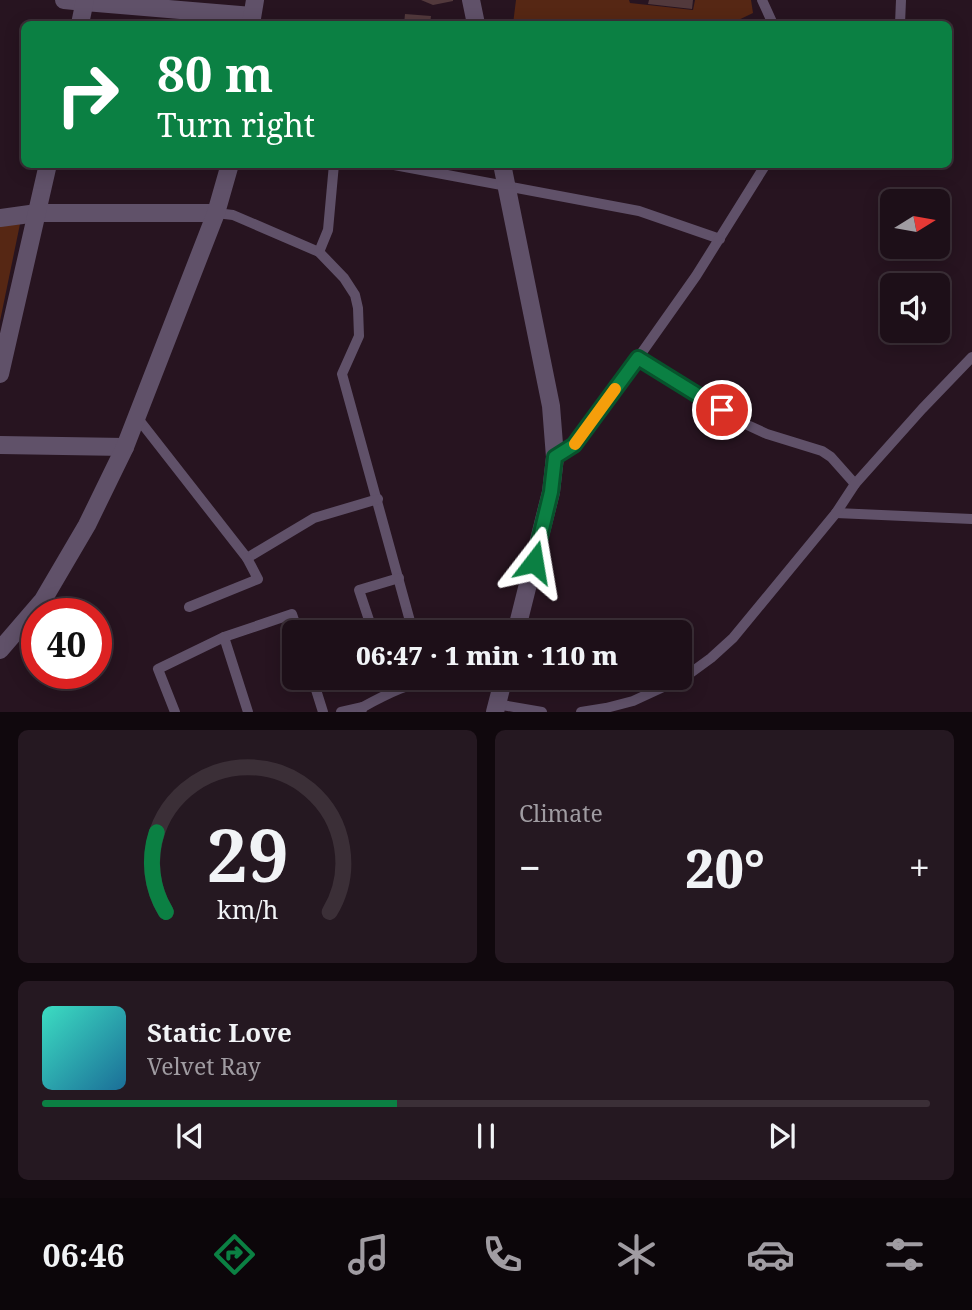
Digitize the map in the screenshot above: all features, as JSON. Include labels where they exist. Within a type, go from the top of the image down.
[{"type":"street","points":[[64,0],[252,14]]},
{"type":"street","points":[[471,0],[475,21]]},
{"type":"street","points":[[81,21],[85,1]]},
{"type":"street","points":[[0,374],[47,168]]},
{"type":"street","points":[[0,650],[43,600],[87,525],[125,447],[216,213],[229,168]]},
{"type":"street","points":[[503,168],[551,407],[555,457],[551,492],[519,620]]},
{"type":"street","points":[[0,218],[37,214],[216,213]]},
{"type":"street","points":[[0,445],[125,447]]},
{"type":"lane","points":[[762,0],[772,21]]},
{"type":"lane","points":[[900,21],[901,0]]},
{"type":"lane","points":[[319,252],[328,230],[334,168]]},
{"type":"lane","points":[[410,168],[639,211],[720,240]]},
{"type":"lane","points":[[555,457],[574,445],[638,358],[720,240],[764,168]]},
{"type":"lane","points":[[216,213],[233,215],[319,252],[344,278],[355,295],[359,336],[341,374],[411,620]]},
{"type":"lane","points":[[581,712],[643,697],[685,677],[711,658],[733,638],[836,513],[855,484],[972,357]]},
{"type":"lane","points":[[638,358],[743,423],[767,434],[822,451],[831,457],[855,484]]},
{"type":"lane","points":[[136,416],[247,558],[258,579],[189,607]]},
{"type":"lane","points":[[247,558],[314,518],[378,499]]},
{"type":"lane","points":[[836,513],[972,519]]},
{"type":"lane","points":[[369,620],[359,590],[399,578]]},
{"type":"lane","points":[[175,712],[158,669],[224,636],[292,614],[294,620]]},
{"type":"lane","points":[[224,636],[248,712]]},
{"type":"lane","points":[[316,690],[323,712]]},
{"type":"lane","points":[[341,712],[362,709],[393,691]]},
{"type":"lane","points":[[500,695],[542,712]]},
{"type":"shaded area","points":[[516,0],[629,0],[630,3],[693,10],[695,0],[751,0],[753,13],[736,21],[513,21]]},
{"type":"shaded area","points":[[20,224],[0,321],[0,226]]},
{"type":"building","points":[[421,0],[453,0],[453,1],[433,5]]},
{"type":"building","points":[[649,0],[693,0],[692,9],[648,4]]},
{"type":"building","points":[[405,14],[431,16],[430,21],[404,21]]},
{"type":"slow traffic","points":[[575,444],[615,389]]},
{"type":"route","points":[[534,562],[551,492],[555,457],[574,445],[638,358],[722,410]]}]
